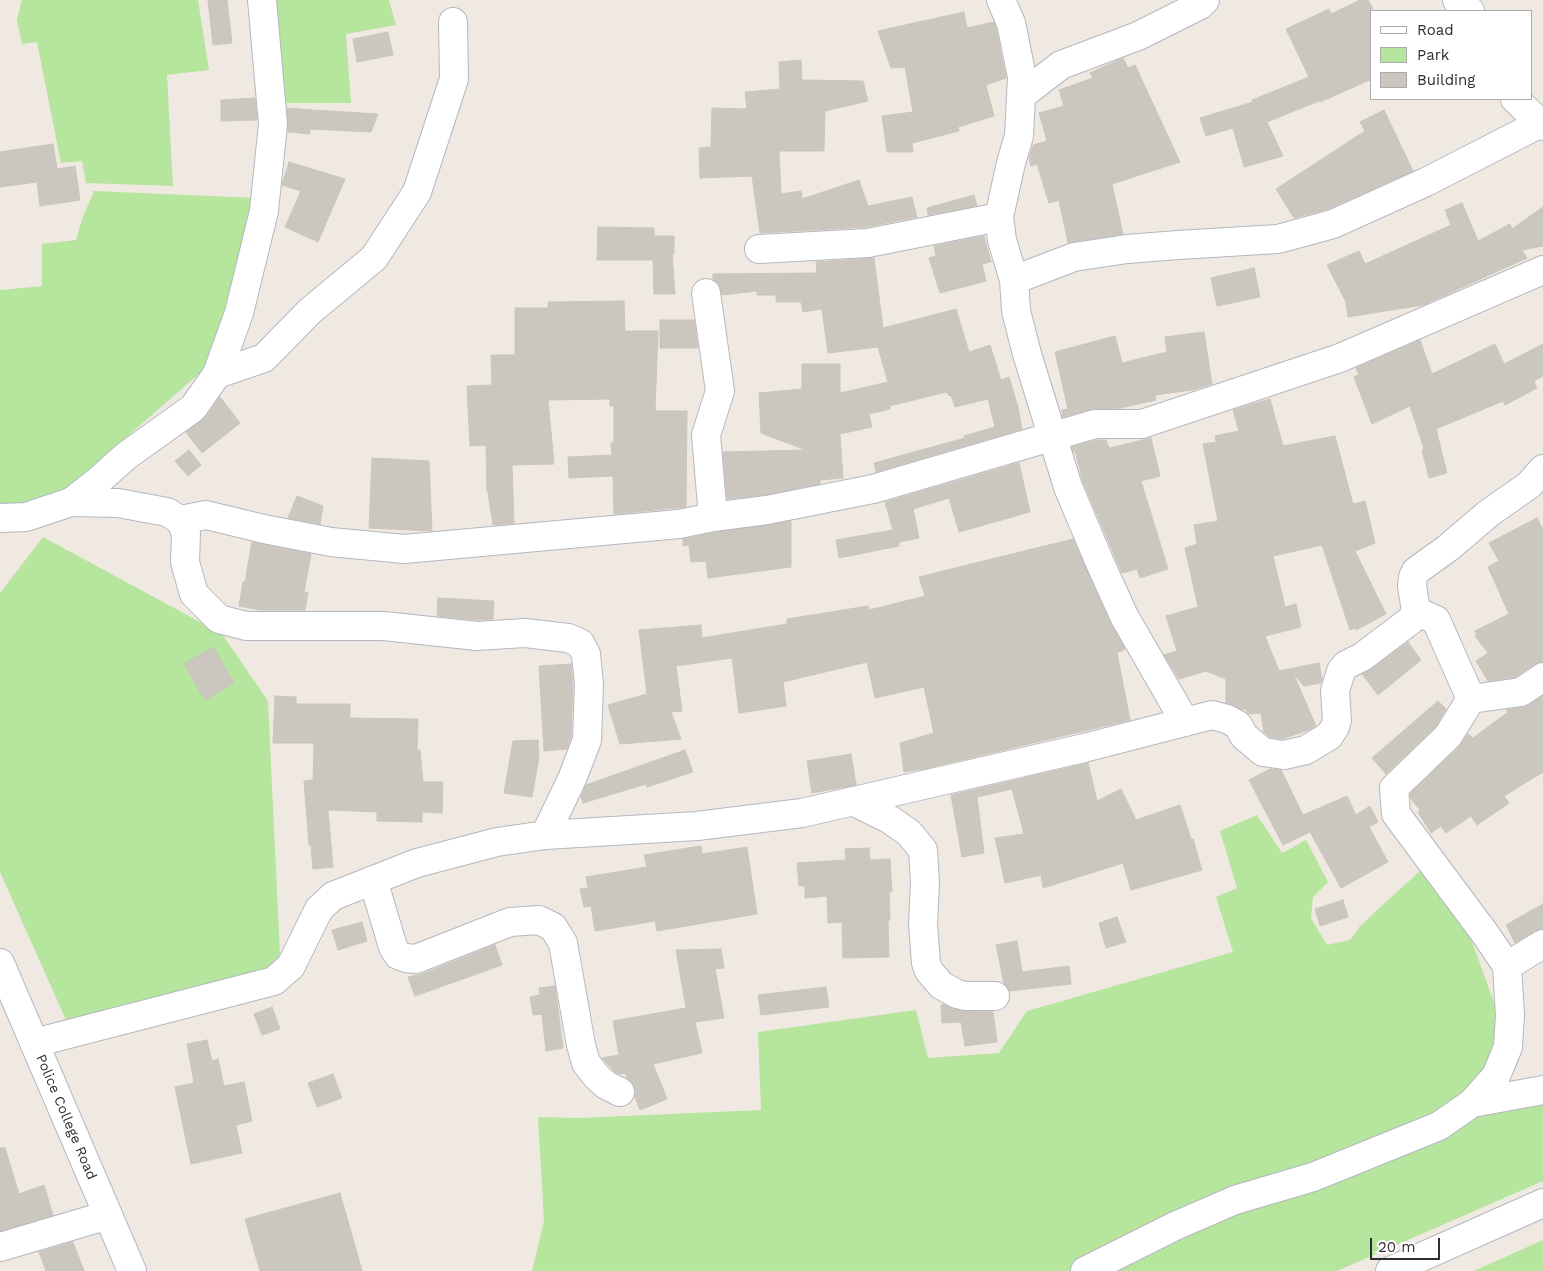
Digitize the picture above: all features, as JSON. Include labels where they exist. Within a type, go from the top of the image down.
[{"type":"street","points":[[0,518],[26,517],[71,502],[126,456],[193,408],[217,374],[239,312],[264,211],[273,124],[262,0]]},
{"type":"street","points":[[1001,0],[1011,23],[1015,41],[1022,77],[1022,95],[1019,136],[1010,163],[998,217],[1002,240],[1014,280],[1016,311],[1024,345],[1068,487],[1124,616],[1184,722]]},
{"type":"street","points":[[1022,95],[1061,65],[1138,36],[1200,5],[1205,0]]},
{"type":"street","points":[[1458,0],[1469,10]]},
{"type":"street","points":[[217,374],[264,358],[310,311],[374,258],[417,192],[454,79],[453,22]]},
{"type":"street","points":[[1014,280],[1074,256],[1169,246],[1278,239],[1333,224],[1426,182],[1542,124],[1516,100]]},
{"type":"street","points":[[759,249],[868,243],[998,217]]},
{"type":"street","points":[[180,520],[206,515],[331,542],[404,550],[679,524],[713,517],[767,510],[873,489],[1095,424],[1142,424],[1340,358],[1543,270]]},
{"type":"street","points":[[706,293],[720,391],[706,435],[713,517]]},
{"type":"street","points":[[34,1043],[274,981],[291,966],[319,909],[333,896],[426,861],[497,842],[545,835],[697,826],[802,813],[1084,748],[1212,715],[1227,719],[1238,725],[1244,736],[1263,752],[1284,755],[1306,750],[1328,736],[1335,728],[1337,720],[1335,691],[1341,671],[1346,665],[1362,657],[1412,620],[1416,611],[1412,586],[1416,571],[1448,548],[1489,513],[1529,485],[1543,468]]},
{"type":"street","points":[[71,502],[118,503],[166,512],[180,520],[186,533],[185,562],[194,594],[219,619],[246,626],[384,626],[478,636],[525,633],[568,638],[580,643],[586,654],[590,684],[587,740],[572,779],[545,835]]},
{"type":"street","points":[[1416,611],[1436,620],[1471,699]]},
{"type":"street","points":[[1471,699],[1521,692],[1543,677]]},
{"type":"street","points":[[1085,1271],[1175,1226],[1235,1200],[1313,1176],[1439,1126],[1472,1103],[1496,1076],[1508,1047],[1510,1015],[1507,966],[1486,934],[1396,814],[1394,788],[1448,736],[1471,699]]},
{"type":"street","points":[[852,801],[889,819],[909,833],[923,850],[925,883],[924,924],[926,963],[929,971],[941,985],[957,994],[965,996],[995,996]]},
{"type":"street","points":[[373,880],[393,947],[398,955],[406,958],[416,959],[510,922],[539,920],[553,928],[564,943],[581,1045],[586,1063],[602,1081],[620,1092]]},
{"type":"street","points":[[1507,966],[1543,944]]},
{"type":"street","name":"Police College Road","points":[[0,963],[132,1271]]},
{"type":"street","points":[[1472,1103],[1543,1090]]},
{"type":"street","points":[[1390,1271],[1543,1203]]},
{"type":"street","points":[[0,1247],[108,1215]]},
{"type":"green space","points":[[22,0],[198,0],[209,70],[167,75],[173,186],[86,183],[82,161],[61,163],[37,42],[22,44],[17,20]]},
{"type":"green space","points":[[268,0],[389,0],[396,25],[346,34],[351,103],[279,103]]},
{"type":"green space","points":[[94,191],[257,198],[256,221],[209,365],[57,498],[0,508],[0,290],[42,286],[42,244],[76,240],[82,219]]},
{"type":"green space","points":[[43,537],[222,634],[268,701],[280,955],[261,974],[66,1020],[0,872],[0,593]]},
{"type":"green space","points":[[1257,815],[1282,853],[1306,840],[1328,882],[1313,897],[1311,918],[1327,945],[1350,940],[1360,926],[1422,869],[1468,931],[1498,1013],[1486,1112],[1543,1101],[1543,1181],[1337,1271],[532,1271],[544,1221],[538,1117],[579,1118],[761,1110],[758,1032],[916,1010],[928,1058],[999,1053],[1027,1011],[1233,952],[1216,897],[1237,888],[1220,831]]},
{"type":"green space","points":[[1543,1240],[1543,1271],[1474,1271]]},
{"type":"building","points":[[208,0],[227,0],[232,43],[213,45]]},
{"type":"building","points":[[1360,0],[1368,0],[1372,7],[1372,10],[1370,10],[1370,80],[1320,102],[1267,122],[1283,156],[1244,167],[1233,128],[1206,136],[1200,118],[1253,102],[1252,100],[1309,77],[1286,29],[1329,9],[1331,14]]},
{"type":"building","points":[[964,12],[967,28],[994,22],[996,28],[1006,78],[986,85],[994,116],[958,127],[959,131],[912,143],[913,152],[887,152],[882,116],[913,112],[905,67],[891,68],[878,31]]},
{"type":"building","points":[[388,32],[393,55],[357,62],[353,39]]},
{"type":"building","points":[[1123,58],[1128,68],[1135,65],[1180,162],[1112,184],[1123,234],[1068,243],[1059,200],[1049,203],[1037,164],[1031,166],[1029,158],[1033,145],[1047,141],[1039,113],[1064,106],[1059,90],[1093,78],[1090,73]]},
{"type":"building","points":[[801,60],[802,80],[863,81],[868,101],[825,111],[824,151],[779,151],[781,194],[801,191],[802,199],[859,180],[868,206],[912,197],[917,217],[866,227],[760,233],[752,176],[700,178],[699,148],[711,147],[712,108],[747,109],[745,92],[780,89],[779,62]]},
{"type":"building","points":[[255,98],[257,120],[221,121],[221,100]]},
{"type":"building","points":[[287,108],[378,114],[371,132],[310,129],[310,134],[288,132]]},
{"type":"building","points":[[1384,110],[1413,171],[1328,209],[1294,218],[1276,189],[1365,131],[1360,122]]},
{"type":"building","points":[[53,144],[57,169],[75,166],[80,200],[40,206],[37,182],[0,187],[0,152]]},
{"type":"building","points":[[289,162],[345,179],[318,242],[285,227],[301,191],[282,185]]},
{"type":"building","points":[[974,195],[977,206],[928,215],[927,208]]},
{"type":"building","points":[[1462,203],[1478,241],[1510,224],[1512,229],[1543,207],[1543,246],[1522,250],[1527,258],[1423,305],[1348,317],[1346,302],[1327,265],[1359,251],[1365,264],[1451,225],[1445,210]]},
{"type":"building","points":[[598,227],[654,228],[654,236],[674,236],[674,254],[672,254],[675,294],[654,294],[653,260],[597,260]]},
{"type":"building","points":[[984,236],[991,262],[982,264],[986,281],[940,293],[929,258],[936,256],[934,246]]},
{"type":"building","points":[[874,258],[883,328],[956,309],[969,352],[990,345],[1001,380],[1009,377],[1022,429],[876,472],[874,463],[965,438],[964,436],[995,427],[988,399],[955,407],[951,395],[949,396],[947,392],[889,406],[890,409],[869,414],[872,427],[840,434],[843,478],[820,480],[820,484],[764,495],[727,499],[723,452],[806,450],[761,433],[759,393],[802,389],[802,364],[840,364],[840,393],[888,382],[878,347],[828,353],[822,309],[803,312],[801,302],[776,302],[776,295],[757,295],[757,291],[722,295],[719,284],[713,280],[713,274],[817,273],[816,262]]},
{"type":"building","points":[[1254,268],[1260,297],[1217,306],[1211,278]]},
{"type":"building","points":[[624,301],[625,331],[658,331],[655,411],[687,411],[686,507],[614,514],[613,476],[569,478],[568,457],[612,455],[614,406],[610,406],[610,399],[548,400],[554,464],[512,465],[514,523],[493,525],[487,492],[486,445],[470,446],[467,386],[492,385],[491,355],[515,355],[515,308],[548,308],[548,302]]},
{"type":"building","points":[[660,320],[694,320],[698,348],[660,348]]},
{"type":"building","points":[[1204,332],[1212,384],[1192,390],[1155,395],[1156,400],[1121,408],[1091,409],[1063,417],[1062,410],[1068,409],[1055,352],[1115,336],[1122,363],[1167,352],[1165,337]]},
{"type":"building","points":[[1420,340],[1432,374],[1495,344],[1504,364],[1543,344],[1543,376],[1534,381],[1537,388],[1505,405],[1503,401],[1436,429],[1447,473],[1429,478],[1422,450],[1424,449],[1410,406],[1372,424],[1354,377],[1359,375],[1356,368]]},
{"type":"building","points":[[220,397],[240,423],[202,453],[186,432],[206,417]]},
{"type":"building","points":[[1270,399],[1283,446],[1335,436],[1353,504],[1365,501],[1375,543],[1355,551],[1386,614],[1356,630],[1355,628],[1350,630],[1322,545],[1273,556],[1285,607],[1296,604],[1301,627],[1265,636],[1279,671],[1319,663],[1322,679],[1321,683],[1304,686],[1293,673],[1316,726],[1282,739],[1270,737],[1264,732],[1261,713],[1248,714],[1246,709],[1226,703],[1226,679],[1206,671],[1179,679],[1164,655],[1177,651],[1166,616],[1198,607],[1185,548],[1197,544],[1194,525],[1218,521],[1203,444],[1216,442],[1215,436],[1239,431],[1233,410]]},
{"type":"building","points":[[1151,438],[1160,476],[1141,481],[1168,569],[1140,578],[1137,569],[1122,573],[1083,482],[1075,451],[1073,452],[1072,447],[1097,440],[1106,440],[1109,448]]},
{"type":"building","points":[[189,450],[201,465],[188,476],[175,461]]},
{"type":"building","points":[[372,458],[429,461],[432,531],[369,528]]},
{"type":"building","points":[[1019,463],[1030,512],[959,532],[949,498],[913,509],[919,538],[899,542],[899,546],[839,558],[836,540],[893,530],[885,502]]},
{"type":"building","points":[[297,496],[323,506],[320,524],[288,518]]},
{"type":"building","points":[[1537,518],[1543,530],[1543,662],[1534,664],[1515,677],[1488,681],[1476,661],[1488,653],[1475,636],[1477,634],[1475,631],[1509,614],[1488,567],[1499,561],[1489,543]]},
{"type":"building","points":[[791,521],[791,567],[708,578],[706,561],[691,562],[689,545],[683,546],[683,539]]},
{"type":"building","points":[[1073,539],[1110,622],[1125,649],[1117,653],[1130,720],[924,769],[904,772],[900,743],[934,733],[924,687],[875,698],[867,662],[783,682],[786,706],[739,713],[732,658],[676,666],[682,711],[671,712],[681,739],[620,744],[608,705],[647,694],[639,630],[701,625],[702,638],[787,624],[787,619],[868,606],[869,610],[925,596],[919,577]]},
{"type":"building","points":[[252,542],[311,554],[304,592],[308,593],[305,610],[260,610],[239,606]]},
{"type":"building","points":[[438,598],[494,601],[493,619],[477,620],[437,616]]},
{"type":"building","points":[[1408,642],[1421,660],[1378,695],[1362,674]]},
{"type":"building","points":[[213,647],[234,683],[205,700],[184,664]]},
{"type":"building","points":[[571,664],[573,684],[571,737],[567,749],[544,751],[539,666]]},
{"type":"building","points":[[275,696],[296,697],[296,704],[350,704],[350,718],[418,719],[417,750],[420,750],[423,782],[443,782],[442,813],[422,812],[422,822],[377,821],[377,812],[328,810],[333,867],[313,869],[311,845],[309,845],[304,781],[313,780],[314,743],[273,743]]},
{"type":"building","points":[[1543,696],[1543,772],[1504,796],[1509,803],[1477,825],[1471,816],[1446,833],[1441,826],[1431,833],[1410,794],[1459,747],[1468,734],[1473,738],[1508,712],[1506,710],[1524,707]]},
{"type":"building","points":[[1438,701],[1446,709],[1436,726],[1386,774],[1372,758]]},
{"type":"building","points":[[538,740],[539,757],[532,797],[504,793],[513,741]]},
{"type":"building","points":[[685,750],[693,772],[647,787],[646,784],[583,803],[581,797],[586,785]]},
{"type":"building","points":[[851,754],[856,785],[812,793],[807,761]]},
{"type":"building","points":[[1088,763],[1097,801],[1121,789],[1136,820],[1180,805],[1202,870],[1131,890],[1123,863],[1043,888],[1041,875],[1005,883],[995,838],[1024,834],[1012,789],[977,797],[984,853],[962,857],[951,795]]},
{"type":"building","points":[[1270,769],[1281,770],[1303,815],[1347,796],[1356,815],[1370,806],[1378,822],[1369,827],[1388,862],[1341,888],[1310,832],[1283,845],[1249,780]]},
{"type":"building","points":[[701,846],[702,854],[747,847],[757,914],[657,931],[655,921],[595,931],[591,906],[584,907],[580,889],[588,888],[586,877],[647,867],[644,855]]},
{"type":"building","points":[[869,848],[870,860],[890,859],[892,892],[889,892],[889,957],[843,958],[842,922],[828,923],[827,896],[805,898],[805,886],[799,886],[797,863],[846,860],[845,849]]},
{"type":"building","points":[[1343,900],[1348,917],[1320,926],[1315,909]]},
{"type":"building","points":[[1543,904],[1543,928],[1515,943],[1506,925]]},
{"type":"building","points":[[1117,917],[1126,942],[1106,948],[1099,923]]},
{"type":"building","points":[[362,922],[367,941],[338,950],[332,930]]},
{"type":"building","points":[[1017,941],[1022,972],[1069,966],[1071,984],[1009,991],[1004,984],[996,945]]},
{"type":"building","points":[[495,945],[502,965],[415,996],[408,977],[422,974]]},
{"type":"building","points":[[721,949],[724,968],[715,969],[724,1018],[695,1022],[702,1053],[653,1064],[667,1099],[640,1110],[635,1097],[636,1091],[633,1083],[627,1078],[625,1073],[615,1072],[602,1058],[619,1055],[613,1021],[686,1008],[676,950]]},
{"type":"building","points":[[555,986],[563,1048],[546,1051],[542,1014],[533,1015],[530,997],[540,995],[539,988]]},
{"type":"building","points":[[826,987],[829,1007],[761,1015],[758,995]]},
{"type":"building","points":[[944,1004],[961,1011],[993,1012],[997,1042],[965,1046],[961,1022],[942,1023],[941,1005]]},
{"type":"building","points":[[272,1007],[280,1029],[262,1035],[254,1014]]},
{"type":"building","points":[[207,1040],[212,1061],[218,1059],[224,1086],[244,1082],[252,1121],[236,1125],[242,1153],[191,1164],[175,1087],[194,1083],[187,1044]]},
{"type":"building","points":[[333,1074],[342,1098],[317,1107],[308,1083]]},
{"type":"building","points":[[0,1148],[5,1148],[19,1194],[44,1185],[53,1215],[0,1231]]},
{"type":"building","points":[[340,1193],[362,1271],[260,1271],[245,1219]]},
{"type":"building","points":[[73,1242],[84,1271],[46,1271],[39,1252]]}]
